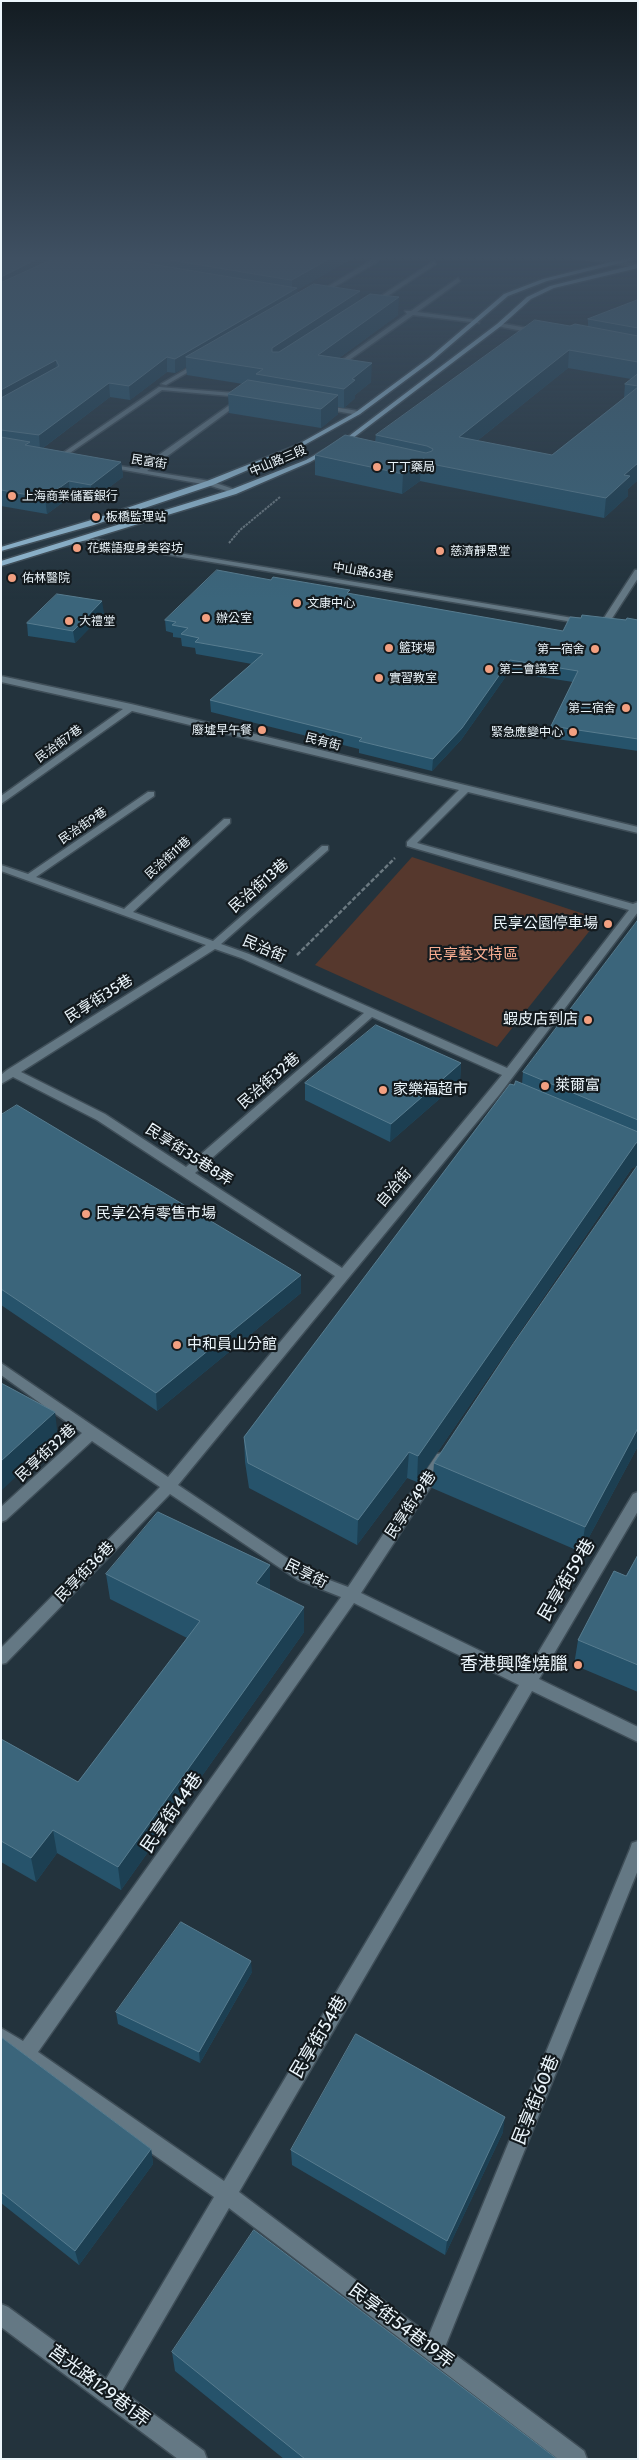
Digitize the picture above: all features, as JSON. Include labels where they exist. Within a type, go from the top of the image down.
[{"type":"main road","name":"中山路三段","points":[[1,549],[91,523],[210,482],[297,446],[336,427],[358,413],[413,371]]},
{"type":"main road","name":"中山路三段","points":[[1,564],[233,492],[308,461],[351,436],[439,371]]},
{"type":"street","points":[[59,458],[162,386],[187,371]]},
{"type":"street","points":[[162,386],[256,396]]},
{"type":"street","points":[[140,472],[247,395]]},
{"type":"street","points":[[309,406],[358,413]]},
{"type":"street","points":[[330,448],[339,450]]},
{"type":"street","points":[[49,456],[68,460]]},
{"type":"street","name":"民富街","points":[[95,464],[210,482],[233,492]]},
{"type":"street","name":"中山路63巷","points":[[85,539],[603,622],[638,572]]},
{"type":"street","name":"民有街","points":[[1,679],[131,706],[465,790],[638,830]]},
{"type":"street","name":"民治街7巷","points":[[1,801],[131,706]]},
{"type":"street","points":[[465,790],[410,844],[635,911]]},
{"type":"street","name":"民治街9巷","points":[[29,878],[151,794]]},
{"type":"street","name":"民治街11巷","points":[[126,913],[227,821]]},
{"type":"street","name":"民治街13巷","points":[[214,945],[325,848]]},
{"type":"street","name":"民治街","points":[[2,869],[214,945],[280,972],[508,1073]]},
{"type":"street","name":"自治街","points":[[169,1486],[343,1275],[499,1094],[508,1073],[635,911]]},
{"type":"street","name":"民享街35巷","points":[[6,1076],[214,945]]},
{"type":"street","name":"民治街32巷","points":[[187,1172],[371,1012]]},
{"type":"street","name":"民享街35巷8弄","points":[[6,1076],[101,1117],[343,1275]]},
{"type":"street","name":"民享街","points":[[1,1368],[91,1433],[303,1576],[351,1595],[638,1735]]},
{"type":"street","name":"民享街32巷","points":[[1,1516],[91,1433]]},
{"type":"street","name":"民享街49巷","points":[[351,1595],[449,1447]]},
{"type":"street","name":"民享街36巷","points":[[1,1658],[169,1486]]},
{"type":"street","name":"民享街59巷","points":[[528,1681],[638,1498]]},
{"type":"street","name":"民享街44巷","points":[[25,2054],[351,1595]]},
{"type":"street","name":"民享街54巷","points":[[109,2392],[528,1681]]},
{"type":"street","name":"民享街60巷","points":[[434,2350],[638,1849]]},
{"type":"street","name":"民享街54巷19弄","points":[[1,2037],[226,2194],[576,2459]]},
{"type":"street","name":"莒光路129巷1弄","points":[[1,2314],[109,2392],[196,2459]]},
{"type":"path","points":[[280,972],[410,844]]},
{"type":"green space","name":"民享藝文特區","points":[[412,857],[599,919],[497,1047],[315,965]]},
{"type":"building","points":[[1,371],[36,371],[1,390]]},
{"type":"building","points":[[50,371],[149,371],[129,386],[109,383],[39,435],[1,430],[1,398]]},
{"type":"building","points":[[260,371],[362,371],[344,389],[256,374]]},
{"type":"building","points":[[465,371],[543,371],[459,437],[552,455],[638,387],[638,463],[624,475],[630,476],[606,498],[421,462],[403,474],[315,455],[345,435],[426,453],[433,449],[376,435]]},
{"type":"building","points":[[638,374],[638,386],[625,384]]},
{"type":"building","points":[[248,380],[338,395],[321,409],[228,394]]},
{"type":"building","points":[[1,437],[30,442],[25,445],[121,462],[91,485],[69,481],[45,498],[1,490]]},
{"type":"building","points":[[217,570],[271,580],[273,577],[350,590],[347,593],[563,631],[570,617],[581,618],[582,615],[638,620],[638,739],[551,726],[578,671],[510,660],[462,728],[433,759],[359,741],[362,738],[210,700],[263,654],[195,642],[199,638],[181,634],[188,628],[172,625],[176,622],[165,620]]},
{"type":"building","points":[[57,594],[102,601],[73,631],[27,623]]},
{"type":"building","points":[[638,920],[638,1120],[523,1072]]},
{"type":"building","name":"家樂福超市","points":[[376,1025],[461,1063],[391,1124],[305,1083]]},
{"type":"building","points":[[516,1081],[638,1132],[638,1142],[418,1456],[409,1452],[358,1520],[248,1463],[244,1437],[510,1084],[514,1085]]},
{"type":"building","name":"民享公有零售市場","points":[[17,1105],[301,1275],[156,1393],[1,1289],[1,1115]]},
{"type":"building","points":[[638,1165],[638,1428],[585,1527],[434,1463],[513,1344]]},
{"type":"building","points":[[1,1383],[55,1412],[1,1461]]},
{"type":"building","points":[[158,1512],[270,1565],[256,1583],[304,1607],[118,1867],[53,1830],[31,1858],[1,1841],[1,1739],[78,1782],[200,1621],[106,1574]]},
{"type":"building","points":[[638,1555],[638,1665],[578,1640],[614,1571],[626,1576]]},
{"type":"building","points":[[181,1922],[251,1961],[199,2052],[116,2012]]},
{"type":"building","points":[[356,2034],[505,2117],[447,2241],[291,2150]]},
{"type":"building","points":[[1,2037],[151,2149],[75,2251],[1,2192]]},
{"type":"building","points":[[254,2230],[557,2459],[305,2459],[172,2352]]},
{"type":"place","name":"丁丁藥局","points":[[377,467]]},
{"type":"place","name":"上海商業儲蓄銀行","points":[[12,496]]},
{"type":"place","name":"板橋監理站","points":[[96,517]]},
{"type":"place","name":"花蝶語瘦身美容坊","points":[[77,548]]},
{"type":"place","name":"慈濟靜思堂","points":[[440,551]]},
{"type":"place","name":"佑林醫院","points":[[12,578]]},
{"type":"place","name":"文康中心","points":[[297,603]]},
{"type":"place","name":"辦公室","points":[[206,618]]},
{"type":"place","name":"大禮堂","points":[[69,621]]},
{"type":"place","name":"籃球場","points":[[389,648]]},
{"type":"place","name":"第一宿舍","points":[[595,649]]},
{"type":"place","name":"第二會議室","points":[[489,669]]},
{"type":"place","name":"實習教室","points":[[379,678]]},
{"type":"place","name":"第二宿舍","points":[[626,708]]},
{"type":"place","name":"廢墟早午餐","points":[[262,730]]},
{"type":"place","name":"緊急應變中心","points":[[573,732]]},
{"type":"place","name":"民享公園停車場","points":[[608,924]]},
{"type":"place","name":"蝦皮店到店","points":[[588,1020]]},
{"type":"place","name":"萊爾富","points":[[545,1086]]},
{"type":"place","name":"家樂福超市","points":[[383,1090]]},
{"type":"place","name":"民享公有零售市場","points":[[86,1214]]},
{"type":"place","name":"中和員山分館","points":[[177,1345]]},
{"type":"place","name":"香港興隆燒臘","points":[[578,1665]]}]
